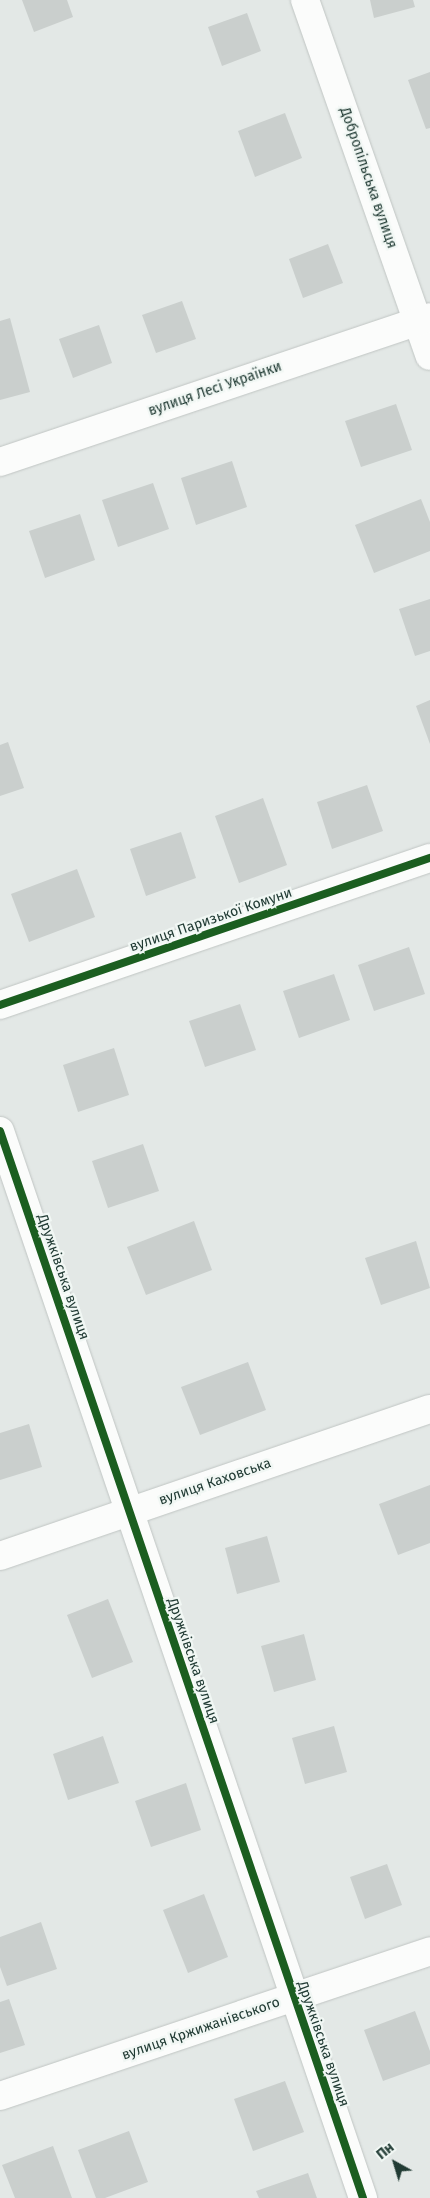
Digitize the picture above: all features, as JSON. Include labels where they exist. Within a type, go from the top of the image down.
[{"type":"street","name":"Добропільська вулиця","points":[[306,0],[424,319],[430,356]]},
{"type":"street","name":"вулиця Лесі Українки","points":[[0,462],[424,319]]},
{"type":"street","name":"вулиця Паризької Комуни","points":[[0,1005],[430,858]]},
{"type":"street","name":"Дружківська вулиця","points":[[0,1131],[362,2198]]},
{"type":"street","name":"вулиця Каховська","points":[[0,1556],[430,1409]]},
{"type":"street","name":"вулиця Кржижанівського","points":[[0,2096],[430,1951]]},
{"type":"building","points":[[22,0],[67,0],[73,17],[34,32]]},
{"type":"building","points":[[370,0],[413,0],[415,7],[374,18]]},
{"type":"building","points":[[247,13],[261,51],[222,66],[208,27]]},
{"type":"building","points":[[430,72],[430,128],[426,129],[408,80]]},
{"type":"building","points":[[285,113],[302,158],[255,177],[238,131]]},
{"type":"building","points":[[328,244],[343,283],[303,298],[289,259]]},
{"type":"building","points":[[182,301],[196,339],[156,353],[142,315]]},
{"type":"building","points":[[10,318],[30,392],[0,400],[0,321]]},
{"type":"building","points":[[99,325],[112,363],[73,378],[59,339]]},
{"type":"building","points":[[396,404],[412,450],[361,467],[345,421]]},
{"type":"building","points":[[232,461],[247,507],[196,525],[181,478]]},
{"type":"building","points":[[153,483],[169,529],[118,547],[102,500]]},
{"type":"building","points":[[421,499],[430,522],[430,551],[374,573],[355,525]]},
{"type":"building","points":[[80,514],[95,560],[45,578],[29,531]]},
{"type":"building","points":[[430,599],[430,651],[415,656],[399,609]]},
{"type":"building","points":[[430,700],[430,744],[416,706]]},
{"type":"building","points":[[8,742],[24,788],[0,796],[0,745]]},
{"type":"building","points":[[367,785],[383,831],[332,849],[317,802]]},
{"type":"building","points":[[263,798],[287,865],[239,883],[215,816]]},
{"type":"building","points":[[181,832],[196,878],[146,896],[130,849]]},
{"type":"building","points":[[77,869],[95,917],[29,942],[11,894]]},
{"type":"building","points":[[409,947],[425,994],[374,1011],[358,965]]},
{"type":"building","points":[[334,974],[350,1020],[299,1038],[283,991]]},
{"type":"building","points":[[240,1004],[256,1050],[205,1067],[189,1021]]},
{"type":"building","points":[[114,1048],[129,1095],[78,1112],[63,1065]]},
{"type":"building","points":[[143,1144],[159,1191],[108,1208],[92,1161]]},
{"type":"building","points":[[194,1221],[212,1270],[146,1295],[127,1247]]},
{"type":"building","points":[[416,1241],[430,1288],[381,1305],[365,1258]]},
{"type":"building","points":[[248,1362],[266,1410],[200,1435],[181,1387]]},
{"type":"building","points":[[29,1424],[42,1467],[0,1480],[0,1433]]},
{"type":"building","points":[[430,1485],[430,1543],[398,1555],[379,1504]]},
{"type":"building","points":[[267,1536],[280,1582],[237,1594],[225,1548]]},
{"type":"building","points":[[108,1599],[133,1662],[92,1678],[67,1615]]},
{"type":"building","points":[[304,1634],[316,1680],[274,1692],[261,1646]]},
{"type":"building","points":[[334,1726],[347,1772],[305,1784],[292,1738]]},
{"type":"building","points":[[103,1736],[119,1783],[68,1800],[53,1754]]},
{"type":"building","points":[[186,1783],[201,1830],[151,1847],[135,1801]]},
{"type":"building","points":[[387,1864],[402,1905],[365,1919],[350,1877]]},
{"type":"building","points":[[204,1894],[228,1957],[188,1973],[163,1910]]},
{"type":"building","points":[[41,1922],[57,1969],[7,1986],[0,1967],[0,1937]]},
{"type":"building","points":[[9,1999],[25,2045],[0,2053],[0,2002]]},
{"type":"building","points":[[415,2011],[430,2051],[430,2064],[383,2081],[364,2030]]},
{"type":"building","points":[[285,2081],[304,2132],[253,2151],[234,2099]]},
{"type":"building","points":[[129,2131],[148,2182],[105,2198],[96,2198],[78,2150]]},
{"type":"building","points":[[53,2146],[72,2198],[15,2198],[2,2165]]},
{"type":"building","points":[[308,2173],[317,2198],[259,2198],[256,2191]]},
{"type":"cycle path","points":[[0,1005],[430,858]]},
{"type":"cycle path","points":[[0,1131],[363,2198]]}]
